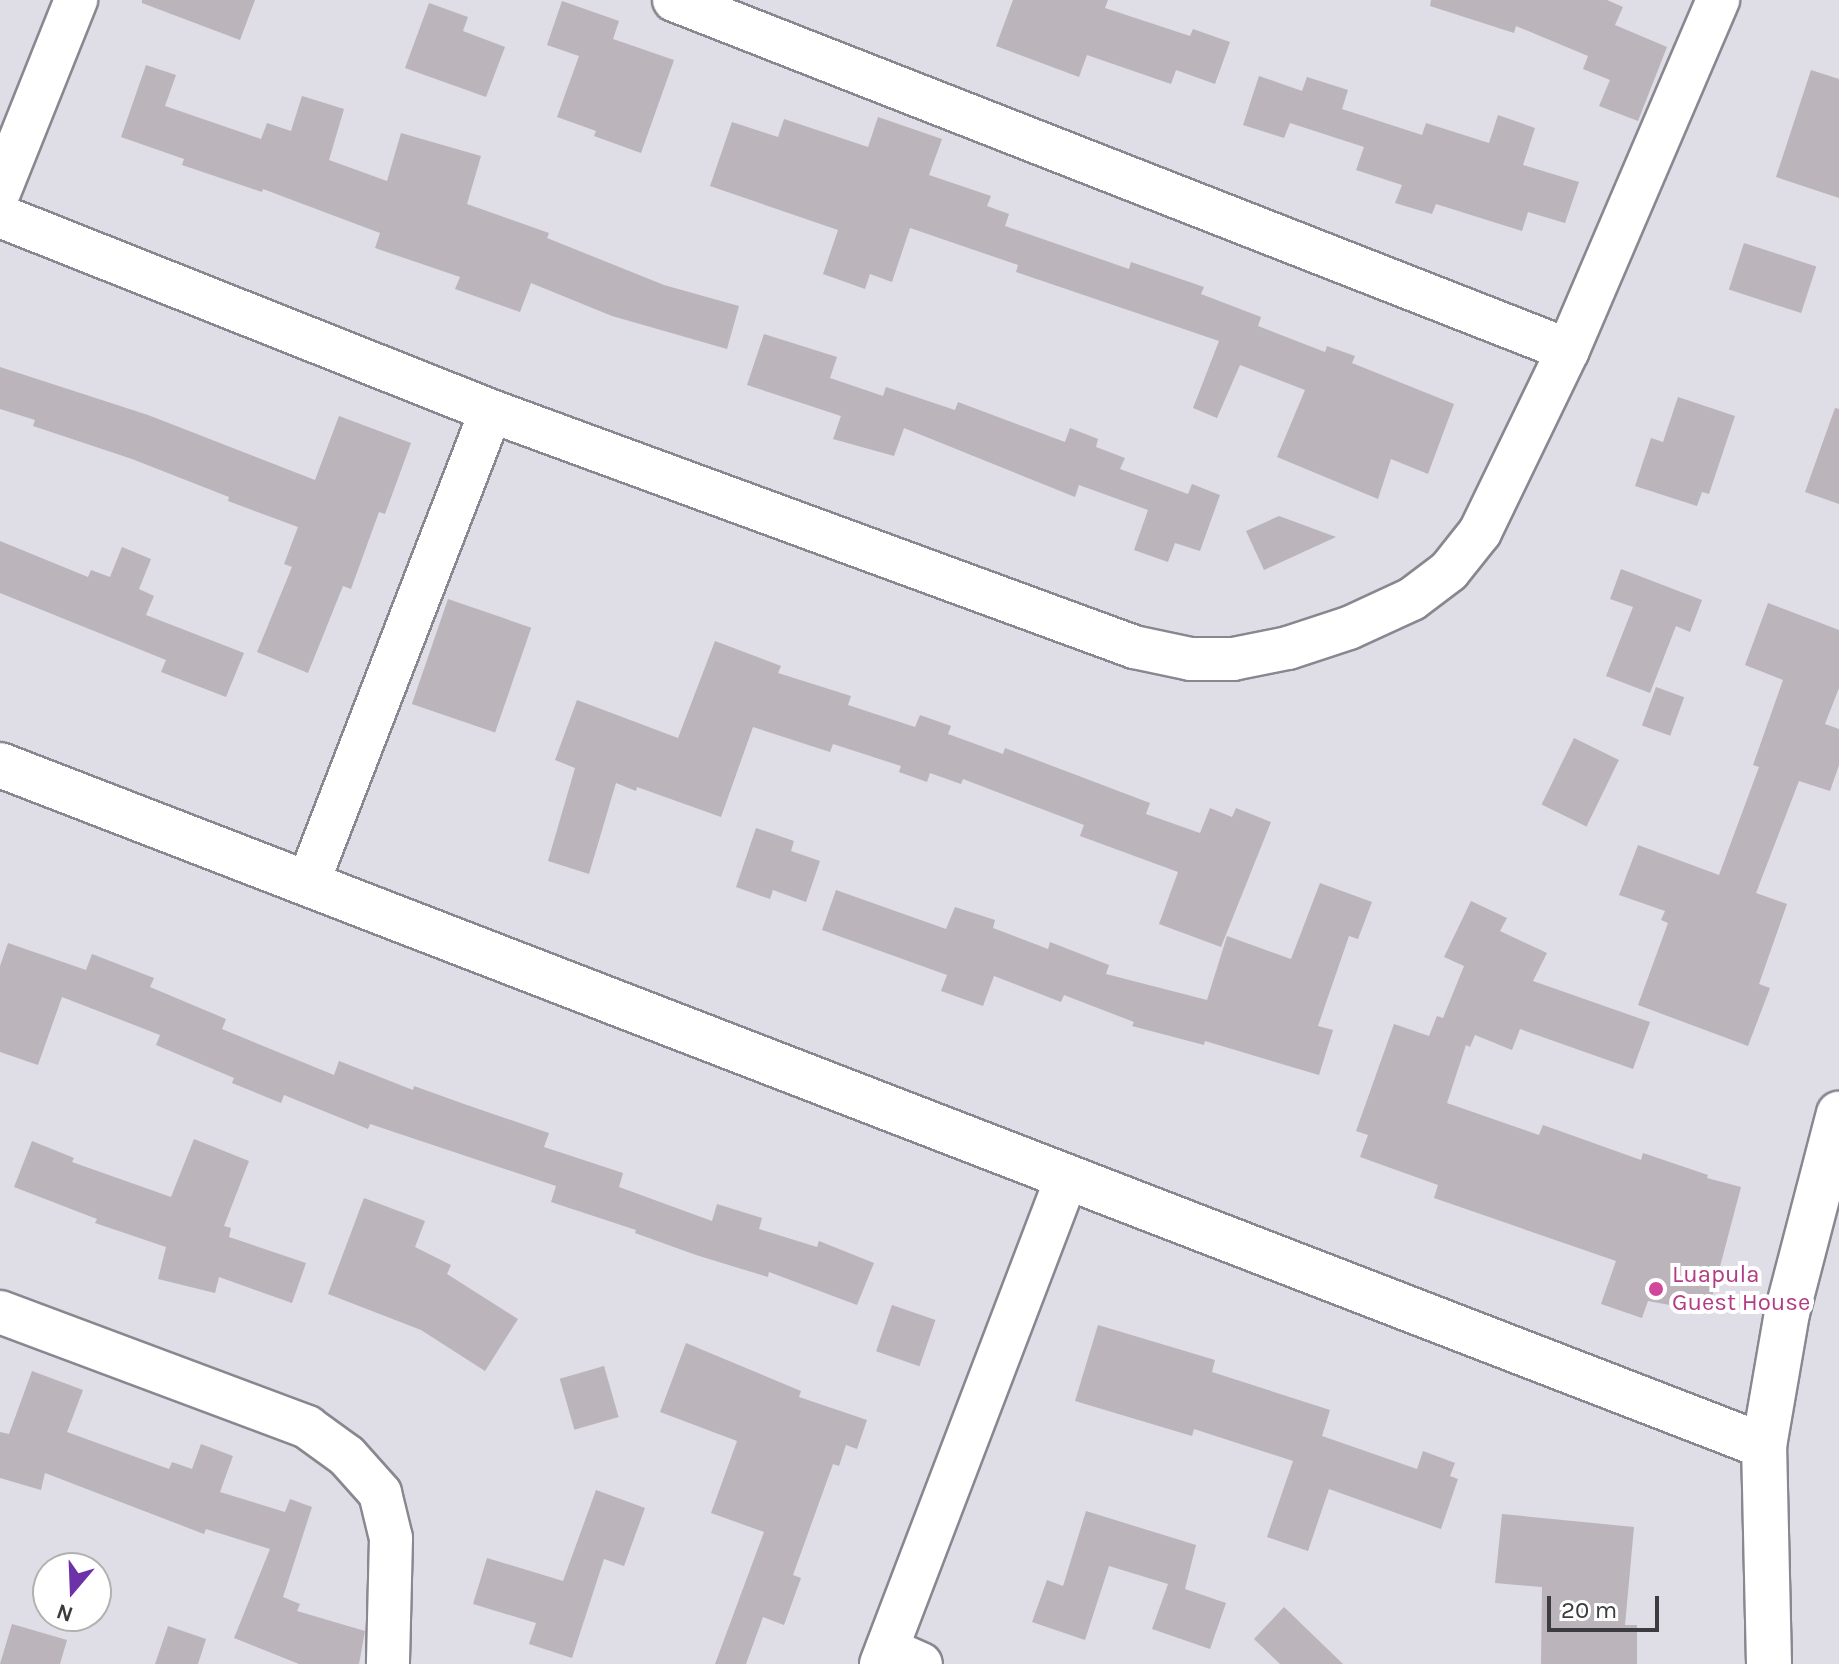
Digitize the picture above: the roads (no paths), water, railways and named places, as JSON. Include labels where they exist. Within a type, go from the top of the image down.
[{"type":"street","points":[[0,190],[76,0]]},
{"type":"street","points":[[674,0],[1568,350]]},
{"type":"street","points":[[0,216],[491,411],[1134,647],[1191,659],[1233,659],[1288,648],[1349,628],[1412,599],[1449,571],[1480,532],[1568,350],[1718,0]]},
{"type":"street","points":[[308,883],[491,411]]},
{"type":"street","points":[[0,765],[1764,1446]]},
{"type":"street","points":[[1769,1664],[1764,1446],[1787,1313],[1839,1114]]},
{"type":"street","points":[[896,1659],[1067,1177]]},
{"type":"street","points":[[0,1312],[307,1427],[347,1456],[380,1493],[391,1538],[388,1664]]},
{"type":"place","name":"Luapula Guest House","points":[[1656,1289]]}]
